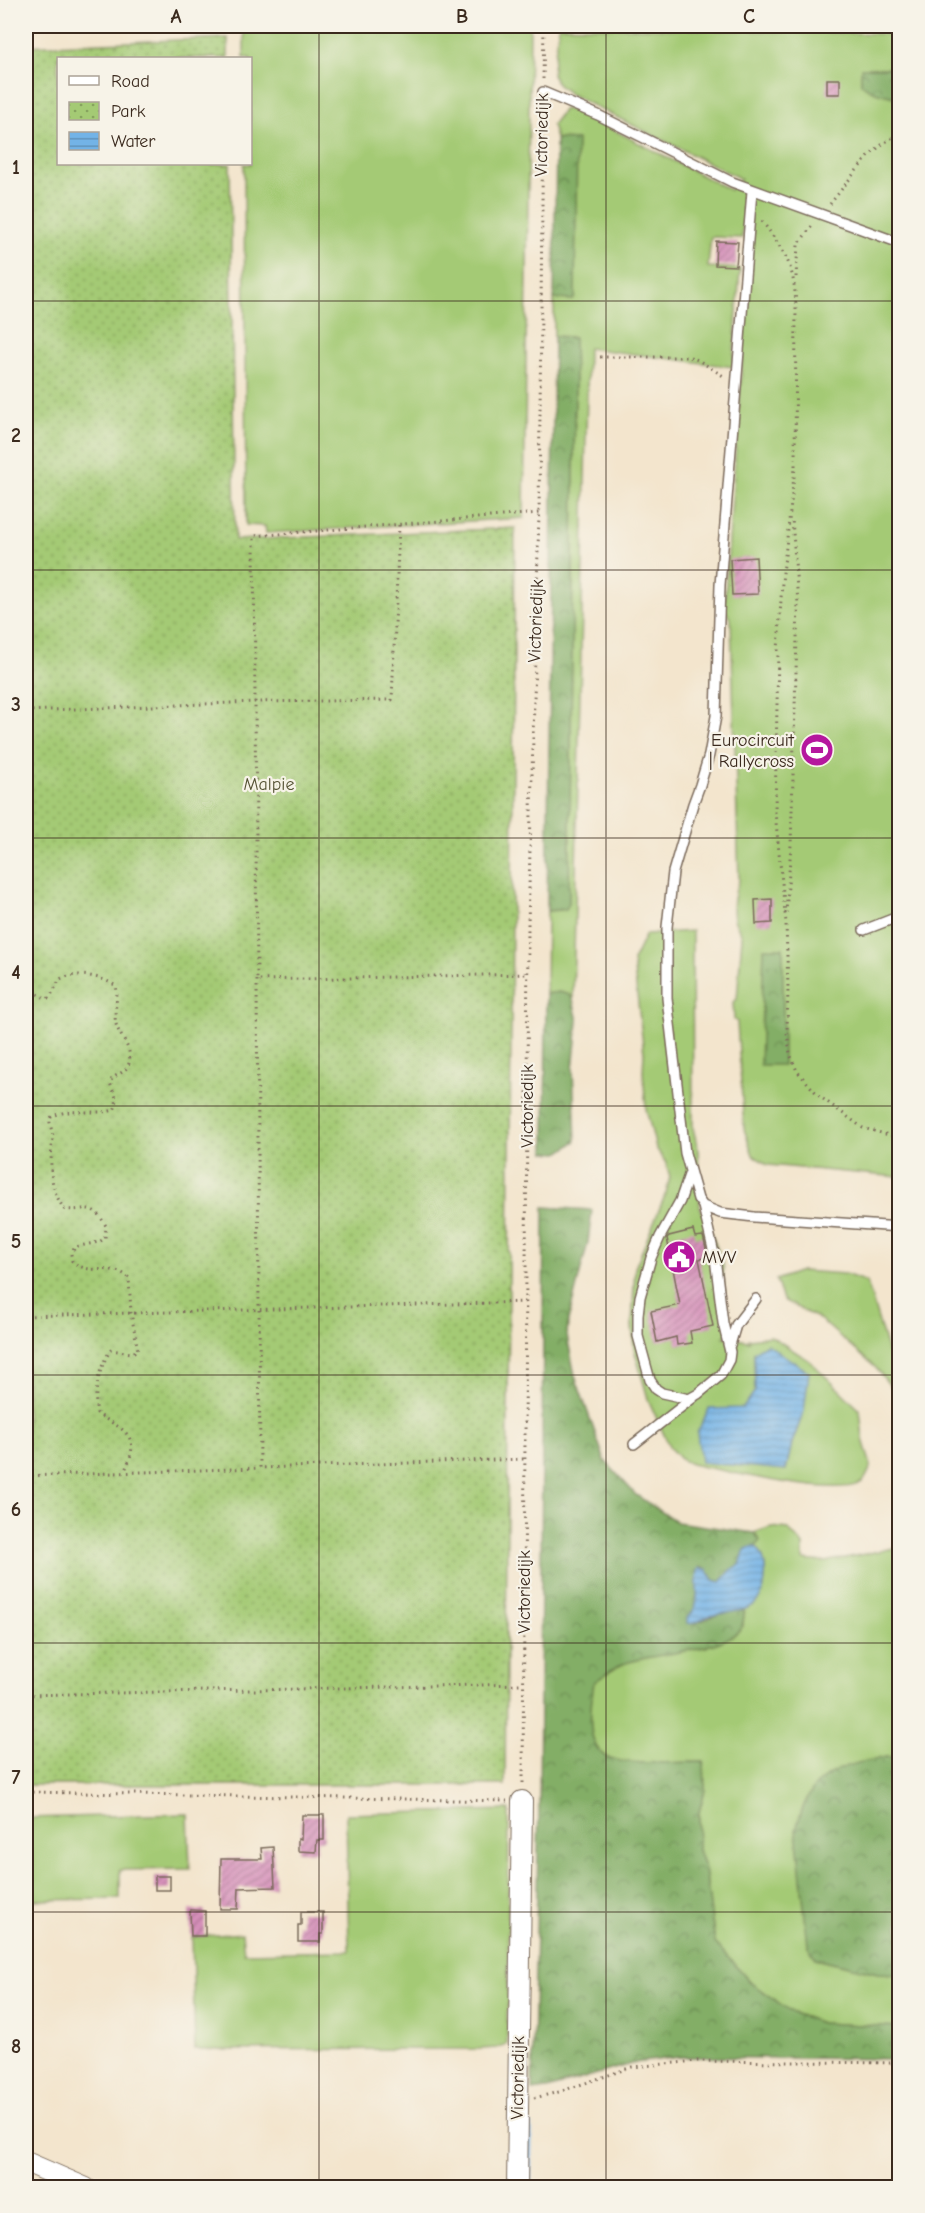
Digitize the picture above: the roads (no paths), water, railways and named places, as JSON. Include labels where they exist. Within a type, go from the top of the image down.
[{"type":"street","name":"Victoriedijk","points":[[517,2187],[522,1801]]},
{"type":"street","points":[[26,2162],[86,2187]]},
{"type":"lane","points":[[543,92],[598,115],[732,183],[900,243]]},
{"type":"lane","points":[[730,1348],[723,1323],[715,1258],[703,1206],[695,1192],[685,1153],[667,998],[667,927],[673,872],[700,785],[716,716],[720,585],[752,191]]},
{"type":"lane","points":[[864,930],[900,916]]},
{"type":"lane","points":[[690,1172],[680,1201],[651,1258],[640,1297],[638,1336],[650,1380],[657,1389],[670,1395],[689,1399],[694,1397]]},
{"type":"lane","points":[[703,1206],[720,1213],[735,1215],[900,1227]]},
{"type":"lane","points":[[634,1444],[721,1375],[729,1360],[736,1325],[756,1299]]},
{"type":"water","points":[[767,1344],[809,1372],[804,1411],[792,1443],[786,1470],[701,1462],[697,1433],[709,1409],[743,1408],[755,1391],[754,1352]]},
{"type":"water","points":[[756,1547],[763,1559],[765,1575],[762,1592],[755,1604],[740,1611],[709,1616],[687,1623],[687,1618],[697,1600],[699,1568],[707,1569],[713,1580],[721,1582],[732,1569],[740,1565],[746,1549]]},
{"type":"waterway","points":[[529,2188],[530,2125]]},
{"type":"place","name":"Eurocircuit | Rallycross","points":[[817,750]]},
{"type":"place","name":"MVV","points":[[679,1257]]},
{"type":"park label","name":"Malpie","points":[[269,784]]}]
